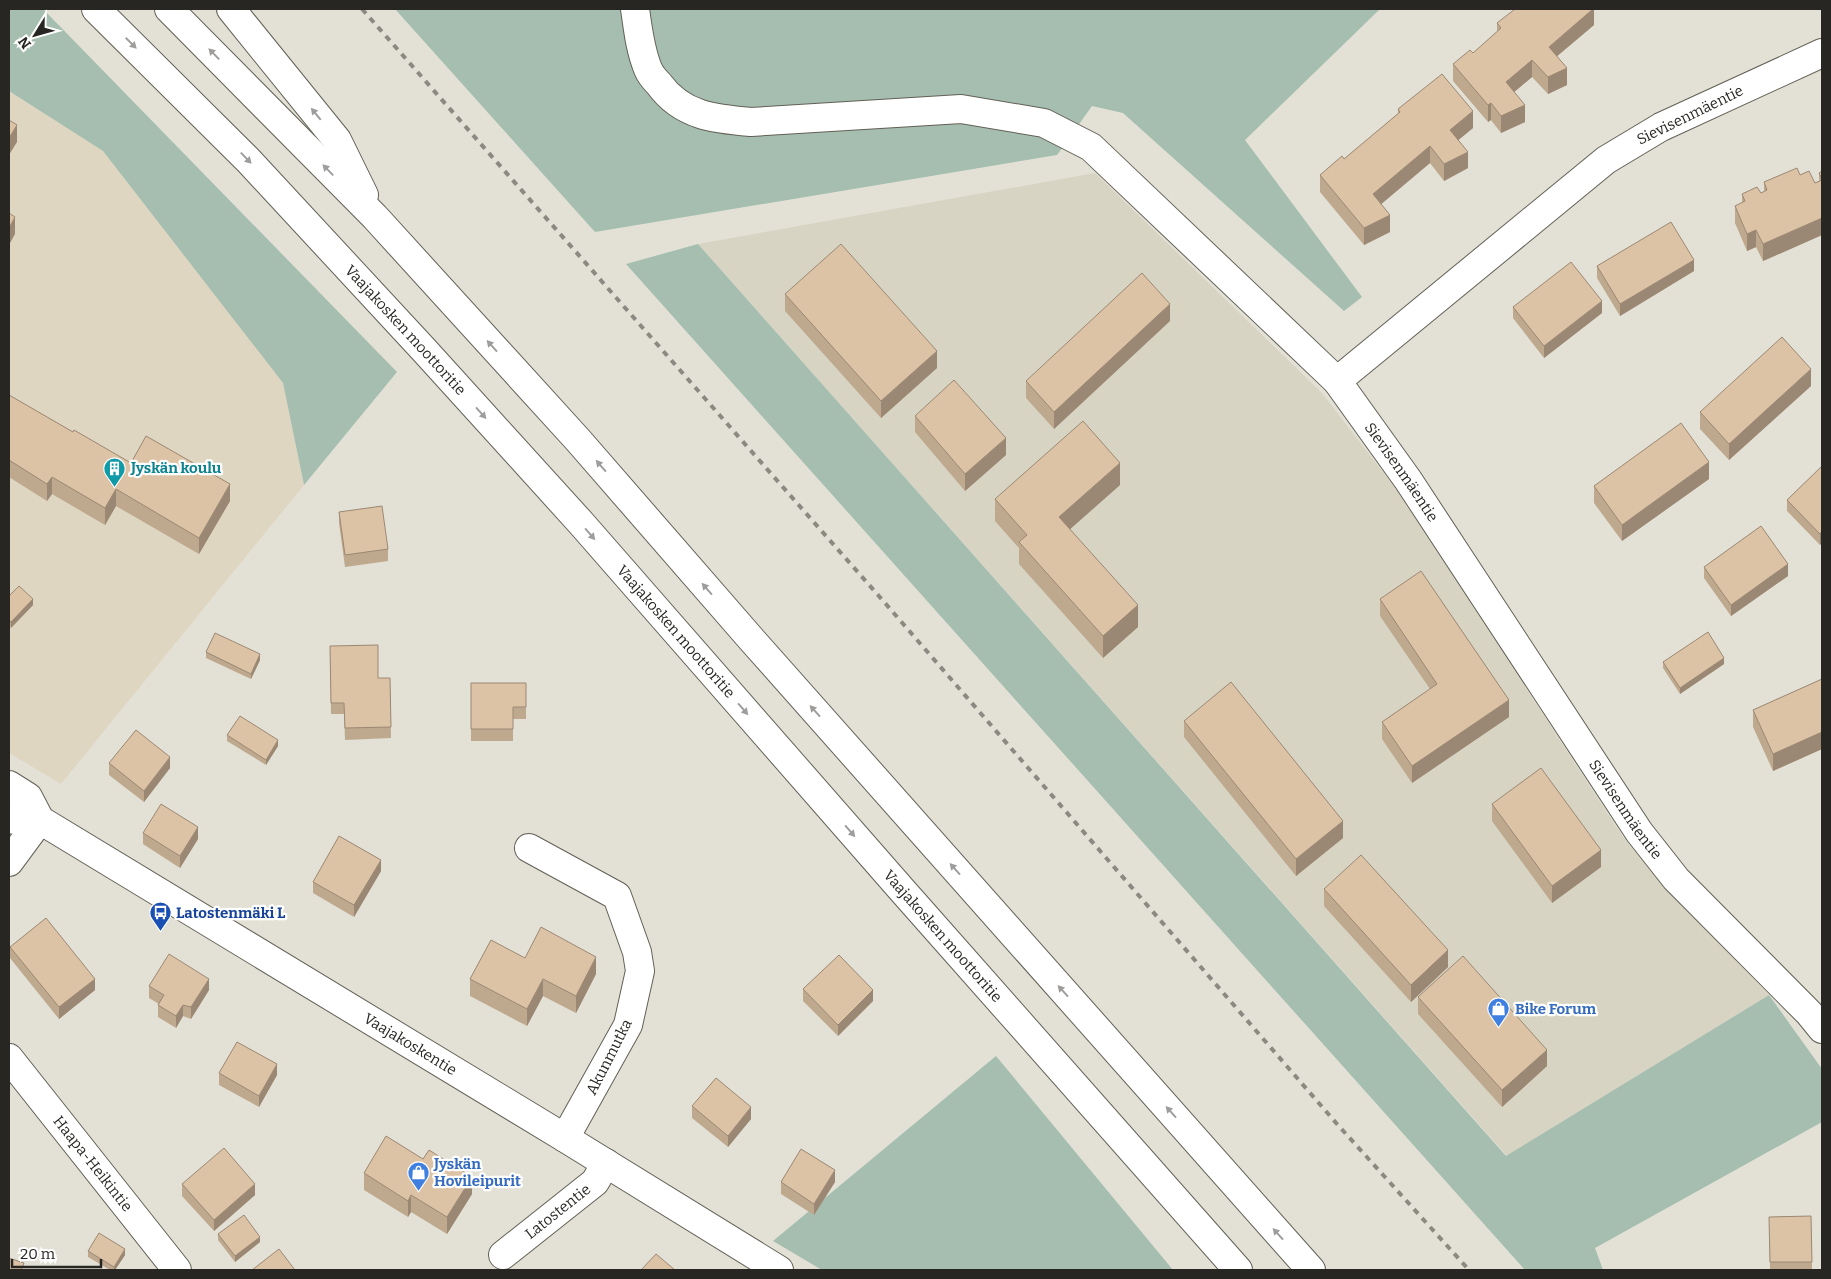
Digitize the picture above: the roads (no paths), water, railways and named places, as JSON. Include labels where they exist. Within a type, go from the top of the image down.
[{"type":"main road","name":"Vaajakosken moottoritie","points":[[96,9],[248,160],[581,523],[895,883],[1238,1270]]},
{"type":"main road","points":[[169,9],[375,217],[578,440],[752,640],[1311,1270]]},
{"type":"main road","points":[[231,9],[337,140],[375,217]]},
{"type":"main road","points":[[635,9],[640,43],[648,71],[668,96],[696,113],[721,120],[751,122],[961,109],[1044,123],[1091,147],[1337,381]]},
{"type":"main road","name":"Sievisenmäentie","points":[[1822,53],[1661,126],[1606,160],[1337,381],[1408,480],[1638,832],[1676,878],[1809,1013],[1822,1030]]},
{"type":"main road","points":[[9,785],[28,797],[40,820]]},
{"type":"main road","points":[[9,816],[15,820],[40,820]]},
{"type":"main road","points":[[9,862],[40,820]]},
{"type":"main road","name":"Vaajakoskentie","points":[[40,820],[779,1270]]},
{"type":"main road","name":"Akunmutka","points":[[529,848],[618,896],[637,952],[640,971],[628,1025],[565,1138]]},
{"type":"main road","name":"Haapa-Heikintie","points":[[9,1058],[177,1270]]},
{"type":"main road","name":"Latostentie","points":[[503,1254],[595,1182],[606,1163]]},
{"type":"railway","points":[[362,9],[885,603],[1337,1124],[1469,1270]]},
{"type":"place","name":"Jyskän koulu","points":[[115,487]]},
{"type":"place","name":"Latostenmäki L","points":[[160,932]]},
{"type":"place","name":"Bike Forum","points":[[1499,1028]]},
{"type":"place","name":"Jyskän Hovileipurit","points":[[418,1192]]}]
